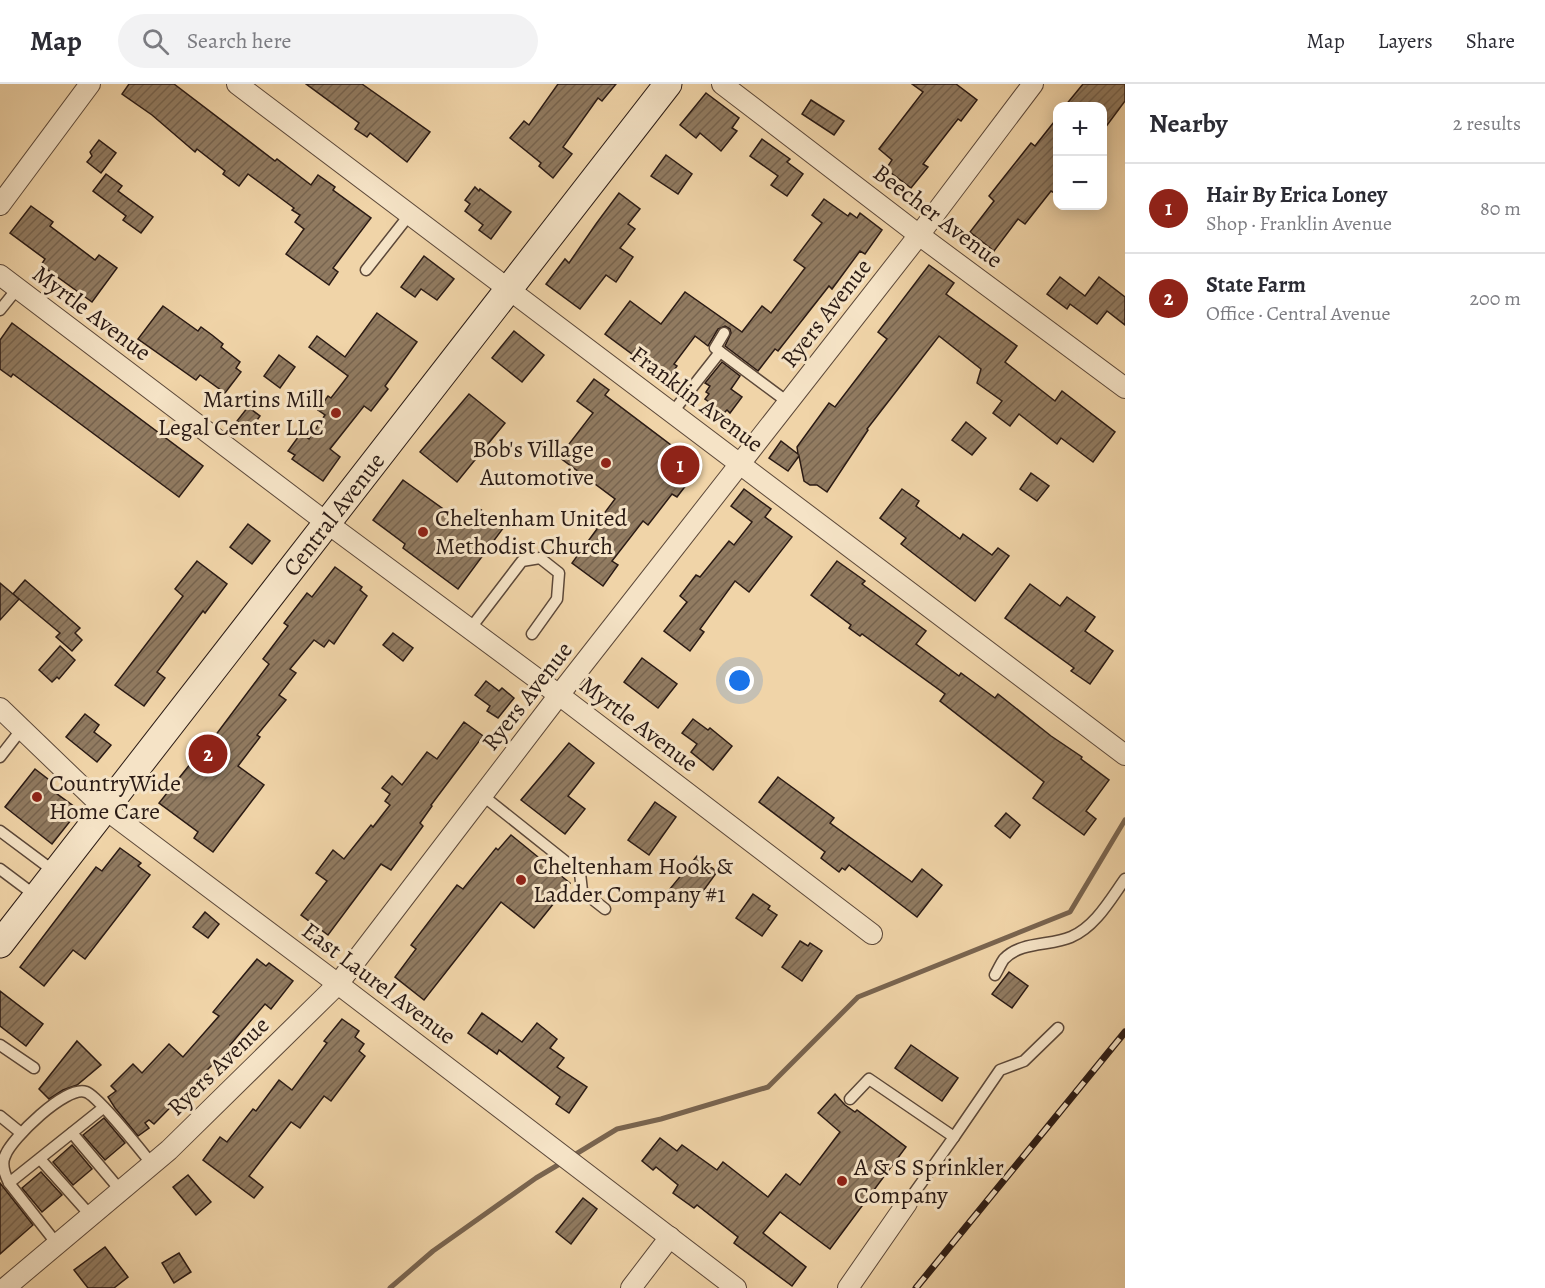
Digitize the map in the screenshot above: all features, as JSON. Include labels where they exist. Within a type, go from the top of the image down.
[{"type":"main road","name":"Central Avenue","points":[[0,944],[668,84]]},
{"type":"street","points":[[0,205],[90,84]]},
{"type":"street","name":"Franklin Avenue","points":[[237,84],[1125,755]]},
{"type":"street","name":"Beecher Avenue","points":[[722,84],[919,235],[1125,388]]},
{"type":"street","name":"Ryers Avenue","points":[[5,1288],[178,1142],[338,984],[559,695],[919,235],[1033,84]]},
{"type":"street","name":"Myrtle Avenue","points":[[0,275],[327,524],[559,695],[872,934]]},
{"type":"street","name":"East Laurel Avenue","points":[[0,708],[105,809],[736,1288]]},
{"type":"street","points":[[848,1288],[907,1203]]},
{"type":"street","points":[[631,1288],[670,1237]]},
{"type":"lane","points":[[366,270],[410,214]]},
{"type":"lane","points":[[0,310],[17,289]]},
{"type":"lane","points":[[724,333],[715,348],[789,403]]},
{"type":"lane","points":[[672,413],[720,352]]},
{"type":"lane","points":[[470,629],[522,561],[540,558],[559,573],[556,599],[532,634]]},
{"type":"lane","points":[[0,757],[21,730]]},
{"type":"lane","points":[[482,795],[580,873],[582,891],[605,909]]},
{"type":"lane","points":[[0,831],[55,873]]},
{"type":"lane","points":[[0,869],[36,897]]},
{"type":"lane","points":[[995,975],[1005,958],[1020,950],[1071,937],[1089,925],[1125,879]]},
{"type":"lane","points":[[907,1203],[999,1070],[1024,1061],[1058,1028]]},
{"type":"lane","points":[[0,1045],[34,1068]]},
{"type":"lane","points":[[850,1099],[869,1079],[954,1137]]},
{"type":"lane","points":[[57,1244],[9,1183],[3,1159],[9,1147],[21,1133],[41,1115],[72,1094],[81,1091],[88,1092],[152,1164]]},
{"type":"lane","points":[[9,1183],[103,1108]]},
{"type":"lane","points":[[0,1116],[21,1133]]},
{"type":"lane","points":[[72,1133],[121,1191]]},
{"type":"lane","points":[[40,1159],[91,1216]]},
{"type":"building","points":[[129,84],[174,84],[275,161],[277,159],[311,185],[318,175],[335,187],[333,190],[371,218],[333,268],[338,272],[329,285],[286,254],[304,229],[295,222],[300,215],[292,210],[294,208],[248,174],[239,186],[223,174],[225,171],[197,149],[195,152],[152,115],[122,94]]},
{"type":"building","points":[[306,84],[362,84],[430,132],[407,162],[370,133],[367,137],[355,129],[359,123]]},
{"type":"building","points":[[558,84],[616,84],[602,101],[598,98],[563,147],[572,154],[553,178],[539,166],[541,163],[510,138],[524,121],[529,125]]},
{"type":"building","points":[[912,84],[956,84],[977,100],[961,121],[958,119],[923,164],[928,167],[911,188],[886,169],[892,160],[879,149],[923,92]]},
{"type":"building","points":[[1083,84],[1125,84],[1125,101],[1107,125],[1107,102],[1068,102]]},
{"type":"building","points":[[706,93],[739,118],[732,128],[737,131],[721,151],[700,133],[696,138],[680,125]]},
{"type":"building","points":[[811,100],[844,121],[834,135],[802,114]]},
{"type":"building","points":[[1053,123],[1053,192],[1051,191],[1025,224],[1018,219],[994,251],[970,232],[994,201],[989,196],[1031,143],[1035,146]]},
{"type":"building","points":[[762,139],[790,159],[787,162],[803,174],[787,196],[771,185],[778,176],[750,156]]},
{"type":"building","points":[[99,140],[116,153],[101,173],[87,162],[92,156],[90,152]]},
{"type":"building","points":[[666,155],[692,174],[678,194],[651,176]]},
{"type":"building","points":[[106,174],[122,186],[118,191],[153,217],[141,233],[123,220],[126,216],[93,191]]},
{"type":"building","points":[[475,187],[511,212],[491,239],[479,230],[483,225],[465,211],[470,204],[465,200]]},
{"type":"building","points":[[619,193],[640,209],[628,224],[635,229],[620,248],[633,257],[616,282],[606,275],[580,309],[546,284],[565,259],[569,263]]},
{"type":"building","points":[[824,199],[848,216],[850,213],[857,218],[860,213],[882,230],[865,254],[860,251],[832,289],[829,286],[778,351],[775,349],[758,371],[725,346],[731,333],[730,329],[725,326],[718,329],[708,346],[695,336],[674,364],[677,366],[667,380],[605,334],[630,301],[661,324],[685,292],[742,332],[762,306],[771,313],[805,268],[794,260],[822,223],[812,215]]},
{"type":"building","points":[[31,206],[53,222],[50,226],[95,260],[99,255],[117,268],[92,302],[41,265],[45,259],[10,233]]},
{"type":"building","points":[[424,256],[454,279],[437,300],[421,289],[415,297],[401,287]]},
{"type":"building","points":[[929,265],[954,283],[946,294],[1017,346],[1005,362],[1055,401],[1062,391],[1115,432],[1093,462],[1061,438],[1057,444],[1019,414],[1010,426],[993,413],[1002,401],[977,383],[981,369],[939,336],[867,429],[827,492],[817,485],[810,485],[804,481],[799,456],[788,471],[769,458],[781,441],[798,454],[797,447],[829,403],[835,407],[887,339],[878,332]]},
{"type":"building","points":[[1060,277],[1085,296],[1099,277],[1125,297],[1125,325],[1107,311],[1097,324],[1070,304],[1067,309],[1047,294]]},
{"type":"building","points":[[163,306],[198,331],[201,327],[212,335],[223,344],[221,347],[240,362],[236,368],[241,372],[225,393],[200,375],[196,380],[138,339]]},
{"type":"building","points":[[377,313],[417,342],[385,386],[388,389],[371,411],[364,406],[330,449],[340,457],[323,481],[292,459],[295,455],[288,451],[301,433],[309,439],[325,415],[318,410],[328,396],[331,398],[348,376],[309,347],[317,336],[345,357]]},
{"type":"building","points":[[12,323],[203,466],[179,497],[13,374],[11,377],[0,369],[0,340]]},
{"type":"building","points":[[514,331],[544,355],[522,382],[492,358]]},
{"type":"building","points":[[279,355],[295,367],[280,388],[264,376]]},
{"type":"building","points":[[722,362],[740,376],[731,389],[742,397],[730,413],[727,410],[724,413],[705,399],[709,394],[706,392],[710,386],[705,383]]},
{"type":"building","points":[[594,379],[609,390],[605,395],[700,467],[677,497],[672,494],[648,525],[643,521],[612,561],[618,565],[603,586],[572,563],[597,529],[594,527],[615,499],[559,457],[593,413],[577,401]]},
{"type":"building","points":[[469,394],[505,423],[457,482],[420,452]]},
{"type":"building","points":[[248,407],[260,416],[250,430],[237,421]]},
{"type":"building","points":[[966,422],[986,438],[972,455],[952,440]]},
{"type":"building","points":[[1031,473],[1049,486],[1037,501],[1020,489]]},
{"type":"building","points":[[403,480],[467,526],[480,509],[504,527],[458,589],[403,548],[405,544],[373,520]]},
{"type":"building","points":[[744,489],[771,509],[765,517],[792,537],[749,592],[735,581],[700,629],[704,632],[690,651],[664,631],[687,602],[680,596],[696,575],[700,577],[729,541],[734,545],[752,522],[731,506]]},
{"type":"building","points":[[902,489],[919,501],[916,506],[960,539],[963,534],[992,555],[998,548],[1009,556],[975,601],[901,544],[906,538],[880,518]]},
{"type":"building","points":[[248,524],[270,541],[252,564],[230,547]]},
{"type":"building","points":[[197,561],[227,584],[205,613],[203,611],[157,672],[165,678],[144,706],[115,685],[183,596],[175,589]]},
{"type":"building","points":[[837,561],[865,581],[862,584],[926,631],[916,644],[959,676],[961,673],[995,698],[998,694],[1109,780],[1086,811],[1096,819],[1084,835],[1033,798],[1044,782],[940,701],[945,694],[862,634],[860,636],[849,628],[851,625],[811,595]]},
{"type":"building","points":[[335,567],[362,587],[360,590],[367,596],[334,644],[329,640],[324,647],[314,640],[290,669],[296,673],[279,695],[286,700],[257,735],[260,737],[238,766],[264,785],[213,852],[194,838],[198,832],[159,803],[207,743],[209,744],[269,664],[263,659],[288,626],[284,623],[307,593],[312,597]]},
{"type":"building","points":[[25,580],[80,628],[75,633],[82,640],[72,651],[56,637],[60,633],[13,594]]},
{"type":"building","points":[[0,583],[19,599],[0,620]]},
{"type":"building","points":[[1030,584],[1060,606],[1067,597],[1095,617],[1085,631],[1113,651],[1090,684],[1071,671],[1074,668],[1005,618]]},
{"type":"building","points":[[393,633],[413,648],[403,661],[383,645]]},
{"type":"building","points":[[60,646],[75,660],[59,679],[57,677],[52,682],[39,670]]},
{"type":"building","points":[[642,658],[677,684],[658,708],[624,682]]},
{"type":"building","points":[[486,681],[499,691],[502,688],[514,698],[498,718],[487,711],[490,706],[475,695]]},
{"type":"building","points":[[85,714],[99,725],[94,732],[111,745],[97,762],[66,737]]},
{"type":"building","points":[[693,719],[708,730],[710,728],[732,746],[713,770],[691,752],[697,744],[682,733]]},
{"type":"building","points":[[464,722],[483,736],[431,805],[420,823],[423,826],[391,870],[381,864],[328,935],[301,915],[327,881],[316,873],[333,850],[344,859],[371,825],[373,827],[390,805],[385,801],[390,794],[382,788],[392,776],[402,785],[427,752],[437,759]]},
{"type":"building","points":[[569,743],[594,763],[568,796],[585,809],[565,834],[521,800]]},
{"type":"building","name":"CountryWide Home Care","points":[[35,769],[53,783],[49,788],[79,810],[52,844],[5,807]]},
{"type":"building","points":[[778,777],[834,818],[830,823],[912,882],[922,869],[942,885],[917,917],[849,865],[845,870],[842,868],[839,872],[821,858],[825,852],[759,802]]},
{"type":"building","points":[[655,802],[676,817],[649,855],[628,840]]},
{"type":"building","points":[[1006,813],[1020,825],[1010,838],[995,826]]},
{"type":"building","points":[[511,835],[570,883],[534,928],[501,902],[424,1000],[395,977],[416,949],[411,945],[457,885],[463,889],[496,848],[498,850]]},
{"type":"building","points":[[120,848],[141,863],[138,866],[150,875],[85,959],[73,950],[44,986],[20,967],[96,867],[102,871]]},
{"type":"building","points":[[697,856],[717,872],[701,894],[697,891],[688,904],[669,890]]},
{"type":"building","points":[[753,894],[770,906],[768,909],[777,915],[762,936],[736,918]]},
{"type":"building","points":[[205,912],[219,924],[208,938],[193,927]]},
{"type":"building","points":[[800,941],[808,946],[810,943],[822,951],[802,981],[782,967]]},
{"type":"building","points":[[257,959],[266,966],[269,963],[293,981],[271,1009],[265,1004],[230,1045],[235,1050],[218,1070],[212,1065],[154,1124],[149,1120],[145,1123],[149,1128],[138,1136],[108,1097],[116,1091],[111,1086],[133,1064],[142,1073],[169,1044],[183,1057],[219,1016],[213,1012]]},
{"type":"building","points":[[1009,972],[1028,986],[1012,1008],[992,994]]},
{"type":"building","points":[[0,991],[43,1024],[26,1046],[0,1026]]},
{"type":"building","points":[[482,1013],[522,1042],[537,1023],[557,1039],[550,1048],[564,1058],[557,1067],[587,1087],[569,1113],[556,1104],[560,1097],[499,1050],[497,1054],[468,1033]]},
{"type":"building","points":[[342,1019],[359,1031],[355,1037],[364,1044],[359,1051],[365,1056],[331,1101],[324,1096],[300,1128],[291,1122],[249,1176],[263,1187],[254,1198],[203,1160],[220,1137],[227,1142],[253,1109],[256,1111],[279,1080],[292,1090],[327,1043],[324,1041]]},
{"type":"building","points":[[77,1041],[101,1065],[77,1085],[49,1099],[39,1089]]},
{"type":"building","points":[[911,1045],[958,1078],[942,1101],[895,1068]]},
{"type":"building","points":[[835,1094],[845,1105],[855,1112],[857,1110],[906,1147],[830,1249],[780,1212],[763,1233],[806,1267],[792,1286],[734,1243],[738,1237],[697,1205],[694,1208],[673,1193],[678,1185],[656,1167],[653,1170],[642,1161],[660,1138],[677,1151],[682,1145],[717,1170],[723,1162],[768,1197],[786,1174],[800,1185],[840,1132],[818,1113]]},
{"type":"building","points":[[104,1118],[125,1143],[105,1160],[83,1135]]},
{"type":"building","points":[[72,1145],[92,1169],[73,1185],[53,1162]]},
{"type":"building","points":[[41,1172],[62,1195],[42,1212],[22,1188]]},
{"type":"building","points":[[188,1175],[211,1202],[196,1215],[173,1187]]},
{"type":"building","points":[[0,1183],[33,1225],[0,1254]]},
{"type":"building","points":[[583,1198],[597,1209],[571,1244],[556,1232]]},
{"type":"building","points":[[105,1247],[128,1277],[114,1288],[88,1288],[74,1270]]},
{"type":"building","points":[[179,1253],[191,1272],[174,1283],[162,1263]]},
{"type":"waterway","points":[[571,1157],[617,1129],[661,1119],[768,1087],[858,997],[1070,912],[1125,820]]},
{"type":"waterway","points":[[390,1288],[433,1251],[536,1178],[563,1162]]},
{"type":"railway","points":[[916,1288],[1125,1032]]},
{"type":"place","name":"Martins Mill Legal Center LLC","points":[[336,413]]},
{"type":"place","name":"Bob's Village Automotive","points":[[606,463]]},
{"type":"place","name":"Hair By Erica Loney","points":[[680,465]]},
{"type":"place","name":"Cheltenham United Methodist Church","points":[[423,532]]},
{"type":"place","name":"State Farm","points":[[208,754]]},
{"type":"place","name":"CountryWide Home Care","points":[[37,797]]},
{"type":"place","name":"Cheltenham Hook & Ladder Company #1","points":[[521,880]]},
{"type":"place","name":"A & S Sprinkler Company","points":[[842,1181]]}]
